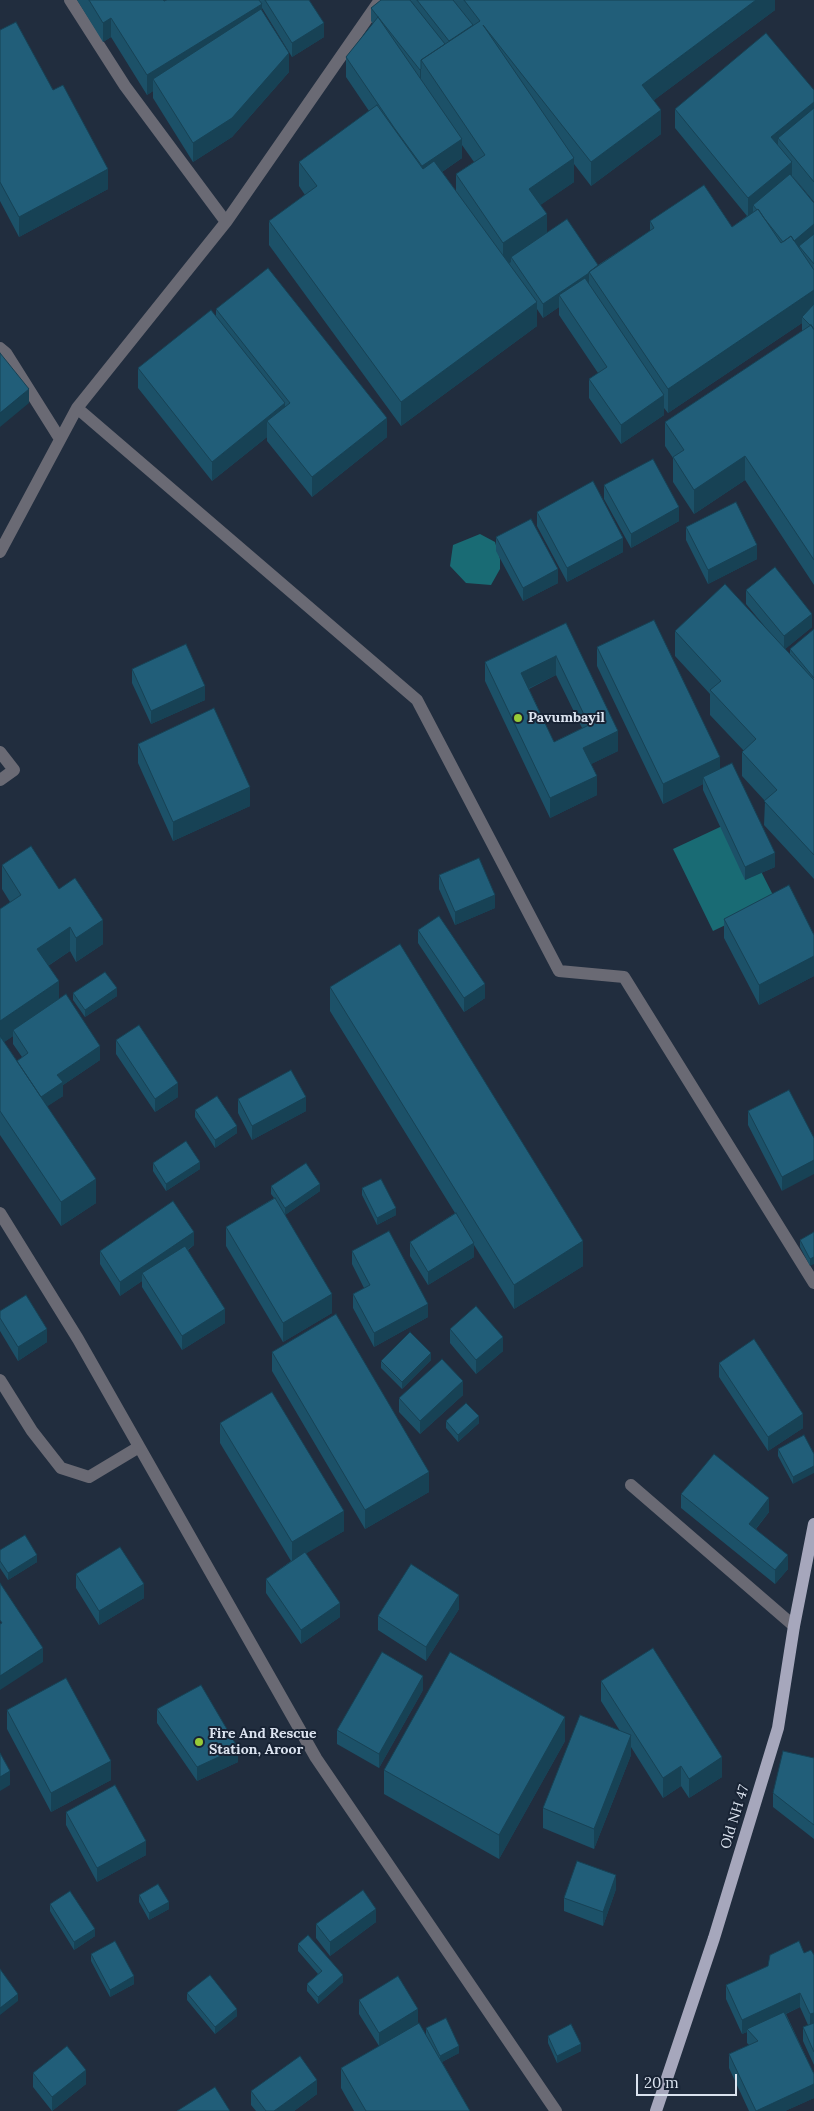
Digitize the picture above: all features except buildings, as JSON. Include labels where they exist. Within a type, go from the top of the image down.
[{"type":"main road","name":"Old NH 47","points":[[656,2111],[714,1938],[778,1728],[794,1626],[814,1524]]},
{"type":"street","points":[[70,0],[125,86],[226,222]]},
{"type":"street","points":[[0,552],[77,408],[226,222],[380,0]]},
{"type":"street","points":[[0,348],[6,353],[60,439]]},
{"type":"street","points":[[77,408],[417,700],[559,970],[624,977],[814,1283]]},
{"type":"street","points":[[0,752],[14,770],[0,780]]},
{"type":"street","points":[[0,1213],[78,1339],[316,1758],[556,2111]]},
{"type":"street","points":[[0,1380],[32,1431],[61,1468],[89,1477],[139,1446]]},
{"type":"street","points":[[631,1485],[794,1626]]},
{"type":"shaded area","points":[[480,534],[495,542],[500,559],[500,569],[491,585],[466,583],[450,566],[453,545]]},
{"type":"shaded area","points":[[735,820],[776,901],[713,931],[673,849]]},
{"type":"place","name":"Pavumbayil","points":[[518,718]]},
{"type":"place","name":"Fire And Rescue Station, Aroor","points":[[199,1742]]}]
